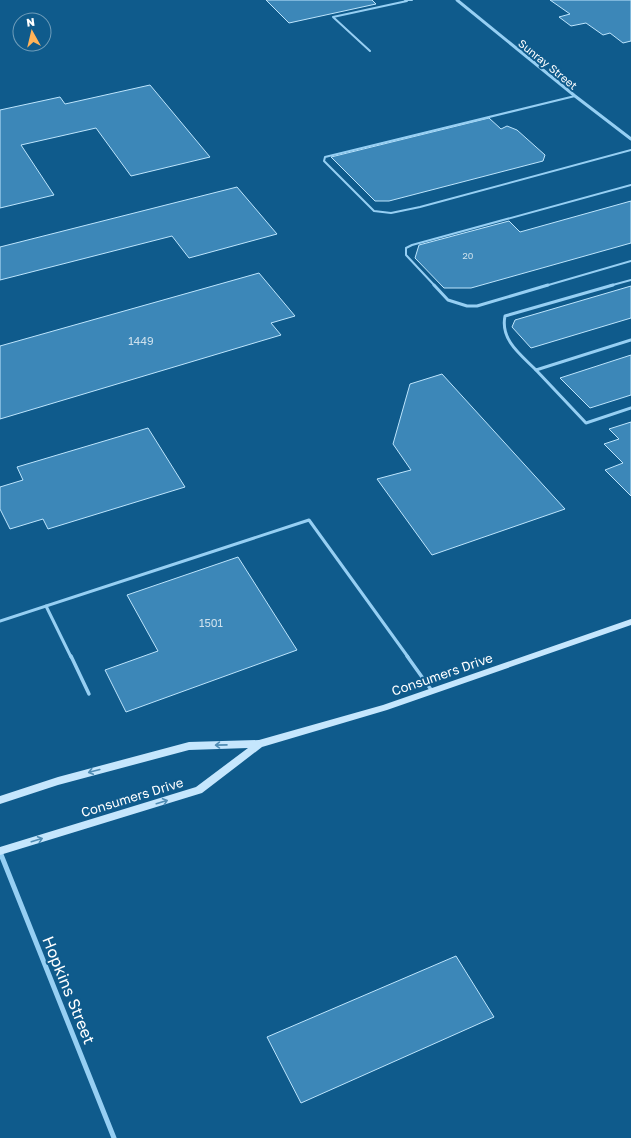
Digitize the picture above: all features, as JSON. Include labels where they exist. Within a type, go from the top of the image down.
[{"type":"main road","name":"Consumers Drive","points":[[0,800],[58,781],[189,746],[260,744],[384,708],[631,622]]},
{"type":"main road","name":"Consumers Drive","points":[[0,852],[199,790],[260,744]]},
{"type":"street","name":"Sunray Street","points":[[457,0],[575,96],[631,139]]},
{"type":"street","name":"Hopkins Street","points":[[0,852],[114,1138]]},
{"type":"lane","points":[[370,50],[333,17],[412,0]]},
{"type":"lane","points":[[575,96],[326,157],[324,161],[374,211],[391,213],[420,207],[631,150]]},
{"type":"lane","points":[[631,185],[412,245],[406,248],[406,255],[448,300],[468,306],[477,306],[631,261]]},
{"type":"lane","points":[[631,280],[505,316],[502,324],[505,337],[586,423],[631,408]]},
{"type":"lane","points":[[536,370],[631,340]]},
{"type":"lane","points":[[0,622],[309,520],[432,691]]},
{"type":"lane","points":[[46,606],[89,694]]},
{"type":"building","points":[[266,0],[372,0],[376,4],[289,23]]},
{"type":"building","points":[[550,0],[631,0],[631,41],[623,43],[610,33],[603,35],[586,23],[571,26],[559,17],[570,14]]},
{"type":"building","points":[[150,85],[210,157],[131,176],[96,128],[21,145],[54,195],[0,208],[0,110],[60,97],[65,104]]},
{"type":"building","points":[[489,118],[501,129],[507,126],[517,130],[545,155],[543,161],[389,201],[375,201],[331,157]]},
{"type":"building","points":[[237,187],[277,234],[189,258],[172,236],[0,280],[0,247]]},
{"type":"building","points":[[631,201],[631,243],[471,288],[444,288],[415,258],[419,245],[509,221],[520,232]]},
{"type":"building","points":[[259,273],[295,316],[271,323],[281,335],[0,419],[0,346]]},
{"type":"building","points":[[631,286],[631,318],[531,348],[512,327],[515,320]]},
{"type":"building","points":[[631,355],[631,395],[590,408],[560,378]]},
{"type":"building","points":[[442,374],[565,509],[432,555],[377,479],[411,470],[393,444],[410,384]]},
{"type":"building","points":[[631,422],[631,496],[605,470],[623,463],[604,444],[619,439],[609,429]]},
{"type":"building","points":[[148,428],[185,487],[48,529],[43,519],[10,529],[0,509],[0,487],[23,480],[17,467]]},
{"type":"building","points":[[238,557],[297,650],[126,712],[105,670],[158,651],[127,595]]},
{"type":"building","points":[[456,956],[494,1017],[301,1103],[267,1037]]}]
